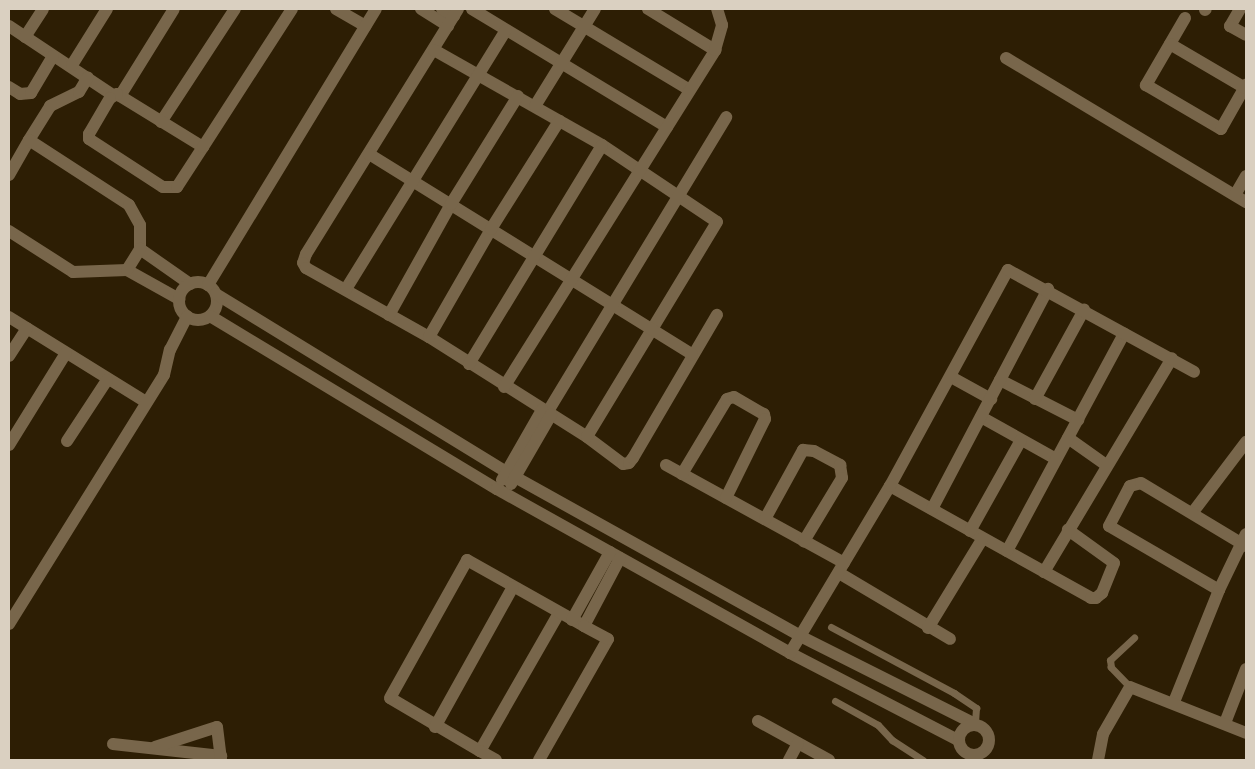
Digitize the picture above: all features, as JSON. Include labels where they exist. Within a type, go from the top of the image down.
[{"type":"street","points":[[25,37],[43,9]]},
{"type":"street","points":[[72,65],[107,9]]},
{"type":"street","points":[[174,9],[117,96],[91,129],[89,139],[162,187],[177,187],[292,9]]},
{"type":"street","points":[[161,122],[235,9]]},
{"type":"street","points":[[336,9],[365,26]]},
{"type":"street","points":[[187,316],[201,320],[210,316],[216,306],[212,290],[376,9]]},
{"type":"street","points":[[421,9],[454,17]]},
{"type":"street","points":[[442,9],[454,17]]},
{"type":"street","points":[[472,9],[667,127]]},
{"type":"street","points":[[555,9],[690,90]]},
{"type":"street","points":[[535,106],[595,9]]},
{"type":"street","points":[[648,9],[715,50]]},
{"type":"street","points":[[504,387],[715,50],[722,25],[717,9]]},
{"type":"street","points":[[1240,9],[1230,26],[1246,35]]},
{"type":"street","points":[[454,17],[304,263],[313,273],[346,289],[429,337],[504,387],[587,437],[622,464],[629,463],[692,354],[718,315]]},
{"type":"street","points":[[1170,44],[1246,86],[1221,129],[1146,85],[1185,18]]},
{"type":"street","points":[[9,26],[53,56],[72,65],[117,96],[203,148]]},
{"type":"street","points":[[346,289],[411,180],[506,30]]},
{"type":"street","points":[[434,50],[478,73],[602,146],[714,218],[716,226],[587,437]]},
{"type":"street","points":[[9,87],[20,94],[31,92],[53,56]]},
{"type":"street","points":[[1006,58],[1246,202]]},
{"type":"street","points":[[9,175],[50,106],[79,92],[88,77]]},
{"type":"street","points":[[389,314],[451,204],[518,96]]},
{"type":"street","points":[[501,491],[726,116]]},
{"type":"street","points":[[429,337],[490,229],[559,121]]},
{"type":"street","points":[[29,140],[129,205],[140,225],[140,249],[127,270]]},
{"type":"street","points":[[469,364],[533,254],[602,146]]},
{"type":"street","points":[[369,154],[692,354]]},
{"type":"street","points":[[1235,195],[1246,176]]},
{"type":"street","points":[[9,231],[73,272],[127,270],[180,299],[187,316],[170,350],[164,375],[9,624]]},
{"type":"street","points":[[140,249],[190,284],[212,290],[510,475],[802,637],[986,730],[990,743],[982,754],[975,758],[959,750],[881,700],[790,653],[501,491],[210,316]]},
{"type":"street","points":[[790,653],[802,637],[890,486],[1008,270],[1048,289],[1124,334],[1172,358],[1194,372]]},
{"type":"street","points":[[180,299],[190,284]]},
{"type":"street","points":[[932,509],[1048,289]]},
{"type":"street","points":[[1035,399],[1084,310]]},
{"type":"street","points":[[9,317],[107,380],[146,402]]},
{"type":"street","points":[[9,356],[27,328]]},
{"type":"street","points":[[1007,551],[1124,334]]},
{"type":"street","points":[[9,445],[66,354]]},
{"type":"street","points":[[1044,572],[1106,465],[1172,358]]},
{"type":"street","points":[[951,377],[990,399]]},
{"type":"street","points":[[68,441],[107,380]]},
{"type":"street","points":[[1000,380],[1078,420]]},
{"type":"street","points":[[682,474],[727,399],[734,397],[764,414],[766,419],[726,498]]},
{"type":"street","points":[[981,417],[1056,459]]},
{"type":"street","points":[[1068,438],[1106,465]]},
{"type":"street","points":[[970,531],[1021,440]]},
{"type":"street","points":[[1193,512],[1246,442]]},
{"type":"street","points":[[765,519],[803,450],[814,451],[840,464],[842,478],[804,541]]},
{"type":"street","points":[[666,465],[804,541],[928,628],[950,639]]},
{"type":"street","points":[[1174,702],[1219,590],[1244,541],[1141,482],[1130,486],[1109,522],[1114,530],[1219,590]]},
{"type":"street","points":[[890,486],[1090,598],[1102,593],[1114,563],[1068,530]]},
{"type":"street","points":[[928,628],[983,538]]},
{"type":"street","points":[[572,620],[615,555]]},
{"type":"street","points":[[584,626],[615,555]]},
{"type":"street","points":[[496,760],[394,704],[390,698],[467,560],[559,613],[608,638],[539,760]]},
{"type":"street","points":[[435,727],[513,587]]},
{"type":"street","points":[[480,751],[559,613]]},
{"type":"street","points":[[1225,723],[1246,670]]},
{"type":"street","points":[[881,700],[890,682]]},
{"type":"street","points":[[1099,759],[1102,734],[1130,686],[1174,702],[1246,733]]},
{"type":"street","points":[[758,721],[829,760]]},
{"type":"street","points":[[959,750],[961,732],[975,724]]},
{"type":"street","points":[[114,744],[221,758],[217,727],[150,748]]},
{"type":"street","points":[[789,760],[798,743]]},
{"type":"lane","points":[[831,628],[954,693],[976,708],[975,724]]},
{"type":"lane","points":[[1130,686],[1110,667],[1110,660],[1134,638]]},
{"type":"lane","points":[[835,701],[878,725],[892,740],[923,760]]}]
